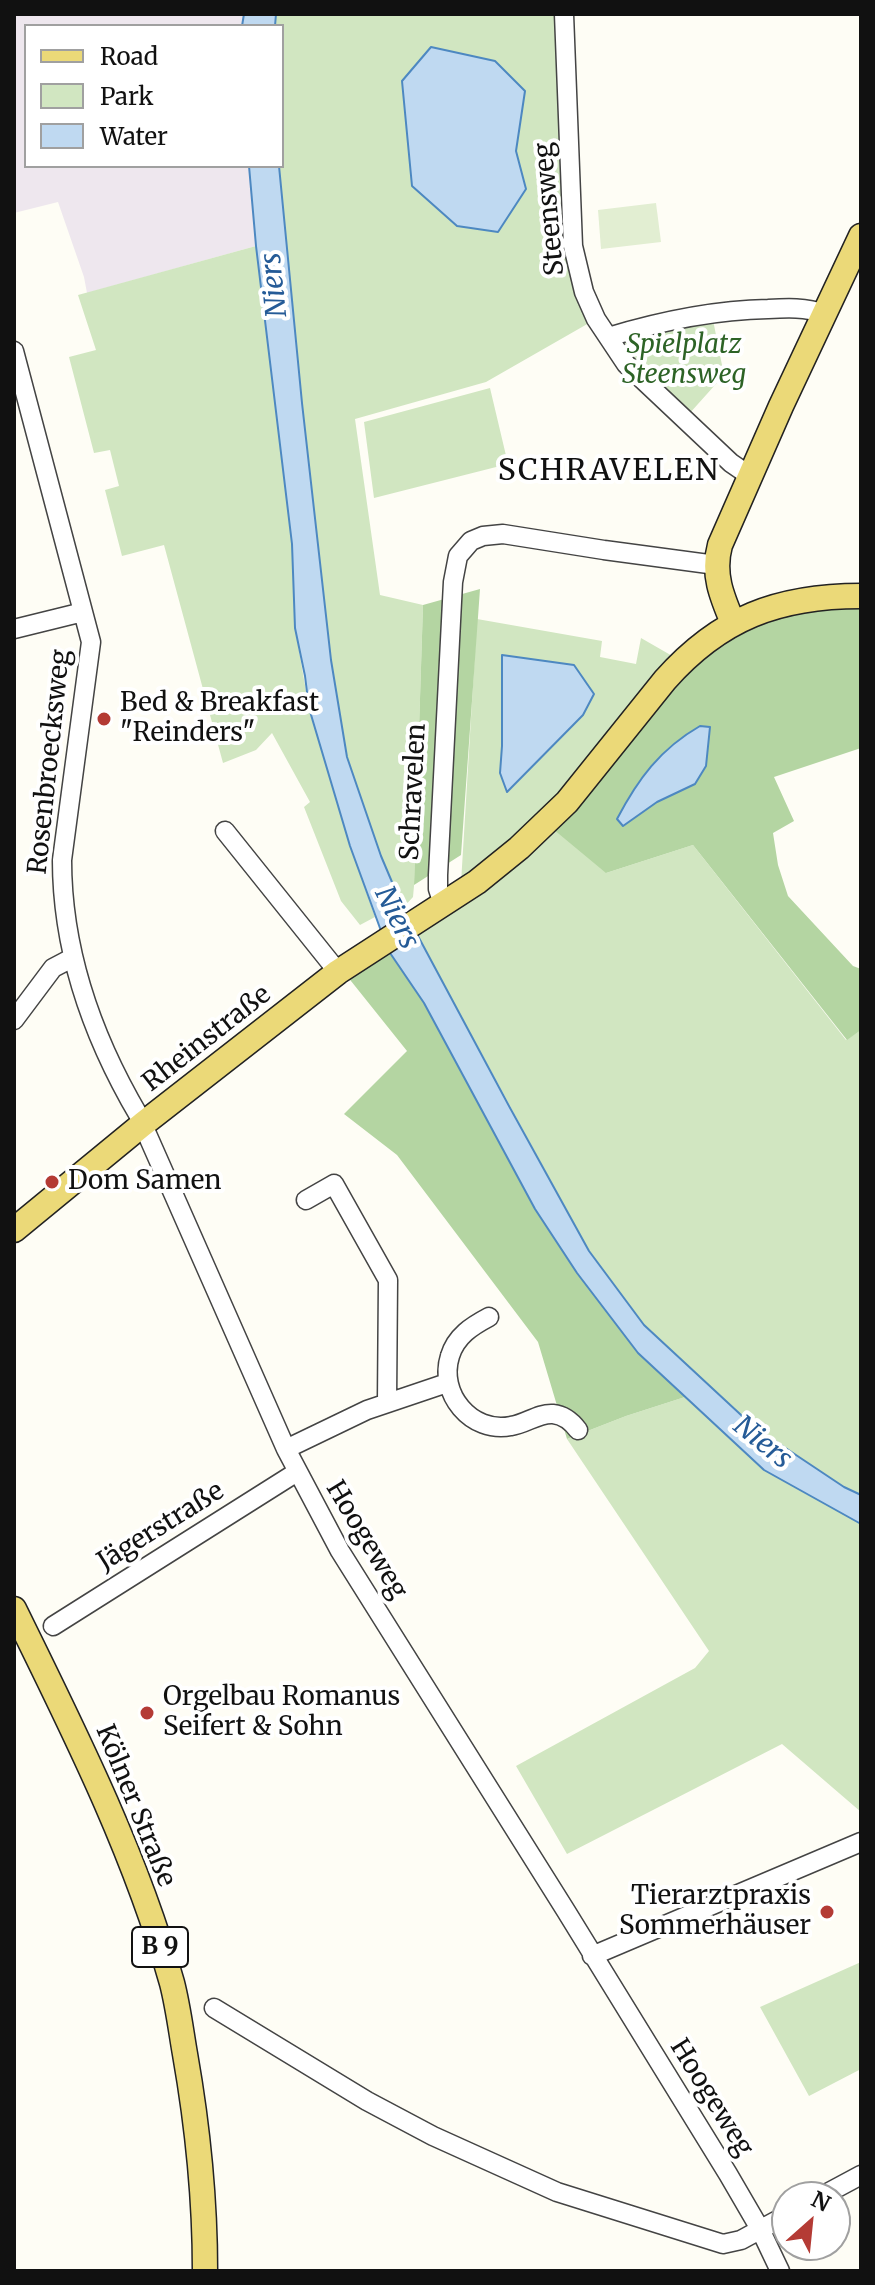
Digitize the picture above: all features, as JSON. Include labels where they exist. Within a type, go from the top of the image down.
[{"type":"main road","points":[[733,623],[720,589],[716,565],[720,545],[861,236]]},
{"type":"main road","points":[[434,910],[477,882],[545,824],[593,771],[681,661],[733,623],[771,607],[825,596],[861,596]]},
{"type":"main road","name":"Rheinstraße","points":[[14,1230],[143,1124],[338,972],[434,910]]},
{"type":"main road","name":"Kölner Straße","points":[[14,1609],[87,1757],[130,1859],[172,1985],[200,2147],[205,2271]]},
{"type":"street","name":"Steensweg","points":[[564,14],[573,246],[584,292],[596,319],[626,364],[731,463],[750,476]]},
{"type":"street","points":[[608,337],[654,323],[739,310],[797,308],[824,314]]},
{"type":"street","name":"Rosenbroecksweg","points":[[14,351],[91,642],[62,860],[62,892],[72,958],[100,1039],[119,1082],[143,1124]]},
{"type":"street","name":"Schravelen","points":[[434,910],[438,889],[453,582],[458,556],[463,548],[483,536],[503,534],[716,565]]},
{"type":"street","points":[[14,629],[83,612]]},
{"type":"street","points":[[225,831],[338,972]]},
{"type":"street","points":[[14,1020],[53,968],[72,958]]},
{"type":"street","name":"Hoogeweg","points":[[143,1124],[286,1449],[340,1551],[566,1911],[760,2229],[780,2271]]},
{"type":"street","points":[[306,1200],[334,1184],[388,1280],[387,1402]]},
{"type":"street","points":[[489,1317],[472,1326],[457,1341],[448,1362],[447,1383],[457,1405],[468,1416],[495,1427],[512,1426],[541,1415],[554,1414],[566,1418],[578,1430]]},
{"type":"street","points":[[286,1449],[387,1402],[447,1383]]},
{"type":"street","name":"Jägerstraße","points":[[53,1626],[297,1472]]},
{"type":"street","points":[[592,1956],[861,1842]]},
{"type":"street","points":[[214,2008],[367,2101],[433,2136],[557,2192],[723,2244],[741,2240],[771,2223]]},
{"type":"shaded area","points":[[14,14],[244,14],[242,24],[24,24],[24,168],[249,168],[256,246],[87,293],[58,202],[14,213]]},
{"type":"green space","points":[[276,14],[564,14],[573,246],[596,319],[486,382],[355,419],[380,595],[423,605],[414,886],[413,897],[403,908],[381,856],[347,757],[331,660],[279,168],[284,168],[284,24],[275,24]]},
{"type":"green space","points":[[656,203],[661,242],[601,249],[598,210]]},
{"type":"green space","points":[[256,246],[292,544],[295,628],[309,708],[350,846],[375,917],[360,925],[341,901],[304,807],[310,802],[272,733],[256,750],[223,763],[164,545],[122,556],[105,490],[119,486],[110,450],[94,453],[69,357],[96,350],[78,295]]},
{"type":"green space","name":"Spielplatz Steensweg","points":[[713,320],[724,375],[689,414],[630,359],[624,344],[626,340]]},
{"type":"green space","points":[[490,388],[508,464],[374,498],[364,422]]},
{"type":"green space","points":[[480,589],[461,855],[414,885],[423,605]]},
{"type":"green space","points":[[861,604],[861,748],[774,777],[794,821],[773,833],[778,865],[788,896],[853,966],[861,969],[861,1030],[847,1040],[693,845],[606,873],[547,824],[667,689],[730,636],[795,610]]},
{"type":"green space","points":[[477,619],[602,641],[600,657],[636,664],[641,638],[681,661],[606,873],[693,845],[846,1040],[861,1030],[861,1495],[754,1427],[644,1326],[589,1251],[416,933],[461,883]],"holes":[[[574,665],[594,694],[583,715],[508,792],[500,773],[502,746]]]},
{"type":"green space","points":[[388,950],[424,1003],[535,1209],[577,1273],[638,1353],[685,1397],[567,1439],[538,1342],[397,1155],[344,1114],[407,1051],[347,976]]},
{"type":"green space","points":[[685,1397],[764,1470],[861,1524],[861,1812],[782,1744],[567,1854],[516,1766],[695,1668],[709,1651],[567,1439]]},
{"type":"green space","points":[[861,1962],[861,2069],[809,2096],[760,2007]]},
{"type":"water","points":[[244,14],[276,14],[275,24],[242,24]]},
{"type":"water","points":[[431,47],[495,61],[525,91],[516,151],[526,189],[498,232],[457,226],[412,186],[402,81]]},
{"type":"water","name":"Niers","points":[[249,168],[279,168],[331,660],[347,757],[381,856],[403,908],[589,1251],[644,1325],[754,1427],[861,1495],[861,1524],[764,1470],[638,1353],[577,1273],[535,1209],[424,1003],[388,950],[350,846],[309,708],[295,628],[292,544]]},
{"type":"water","points":[[502,655],[574,665],[594,694],[583,715],[507,792],[500,773]]},
{"type":"water","points":[[700,726],[710,727],[706,766],[695,784],[657,802],[623,826],[617,819],[642,778],[673,745]]},
{"type":"place","name":"Bed & Breakfast \"Reinders\"","points":[[104,719]]},
{"type":"place","name":"Dom Samen","points":[[52,1182]]},
{"type":"place","name":"Orgelbau Romanus Seifert & Sohn","points":[[147,1713]]},
{"type":"place","name":"Tierarztpraxis Sommerhäuser","points":[[827,1912]]},
{"type":"district","name":"SCHRAVELEN","points":[[609,472]]}]
